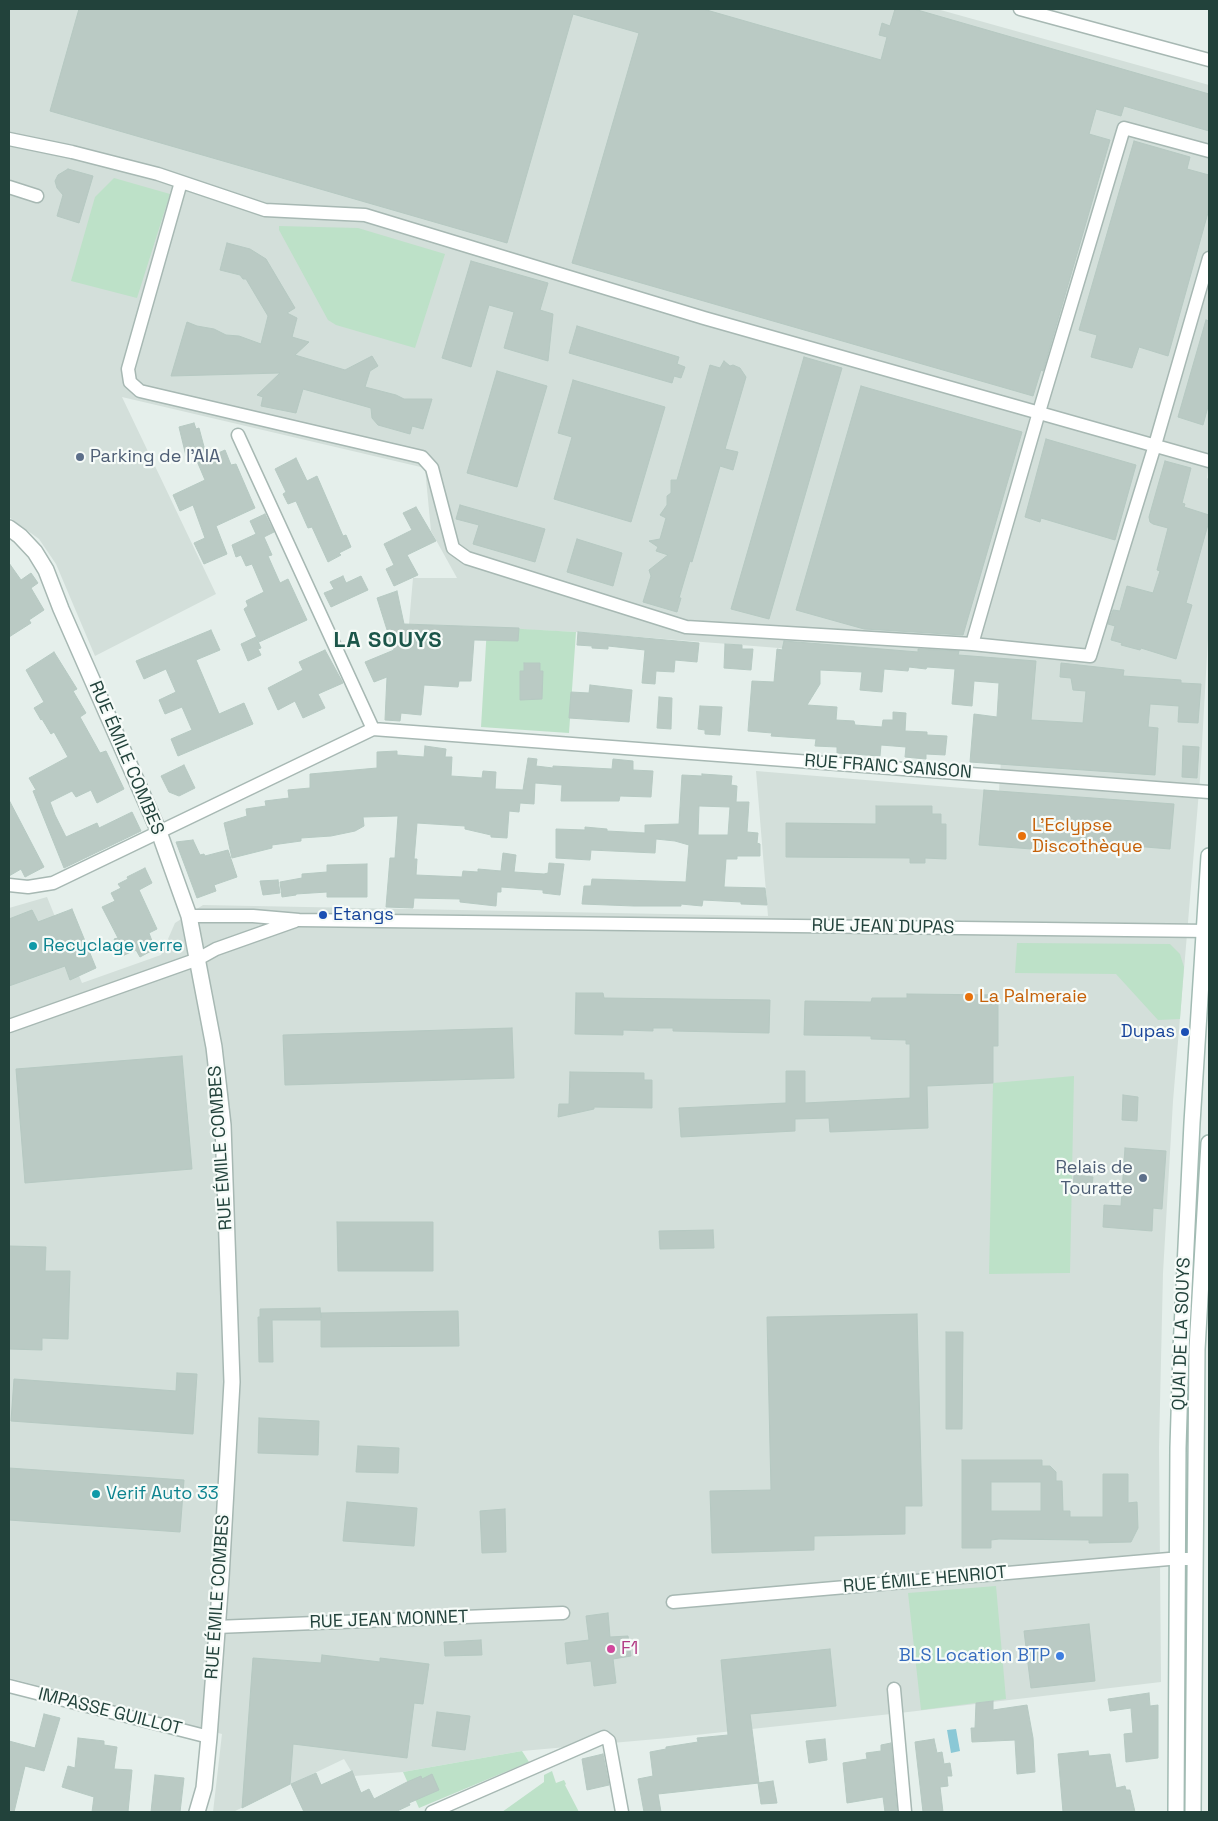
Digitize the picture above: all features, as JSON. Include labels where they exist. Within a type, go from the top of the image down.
[{"type":"main road","name":"RUE ÉMILE COMBES","points":[[9,528],[20,536],[35,552],[46,570],[61,609],[159,832],[189,916],[214,1047],[223,1125],[232,1382],[209,1737],[204,1788],[197,1812]]},
{"type":"main road","name":"QUAI DE LA SOUYS","points":[[1176,1812],[1178,1448],[1181,1341],[1207,931],[1209,856]]},
{"type":"main road","name":"QUAI DE LA SOUYS","points":[[1193,1812],[1197,1349],[1209,1143]]},
{"type":"street","points":[[1020,9],[1209,60]]},
{"type":"street","points":[[972,644],[1124,128],[1209,151]]},
{"type":"street","points":[[9,139],[82,154],[158,174],[265,210],[365,215],[704,318],[1209,461]]},
{"type":"street","points":[[181,182],[128,369],[130,382],[140,391],[422,457],[432,468],[453,548],[467,558],[686,627],[972,644],[1090,656],[1155,445],[1209,258]]},
{"type":"street","points":[[9,187],[37,196]]},
{"type":"street","points":[[9,885],[28,887],[53,883],[373,729],[238,435]]},
{"type":"street","name":"RUE FRANC SANSON","points":[[373,729],[1209,792]]},
{"type":"street","name":"RUE JEAN DUPAS","points":[[189,916],[254,916],[299,920],[1207,931]]},
{"type":"street","points":[[9,1026],[198,959],[216,949],[299,920]]},
{"type":"street","name":"RUE ÉMILE HENRIOT","points":[[672,1602],[1195,1559]]},
{"type":"street","name":"RUE JEAN MONNET","points":[[216,1627],[563,1612]]},
{"type":"street","name":"IMPASSE GUILLOT","points":[[9,1688],[209,1737]]},
{"type":"street","points":[[894,1689],[905,1812]]},
{"type":"street","points":[[432,1812],[604,1737],[609,1741],[622,1812]]},
{"type":"shaded area","points":[[9,9],[937,9],[1209,85],[1209,461],[1207,478],[1209,479],[1209,621],[1200,779],[1173,1101],[1163,1273],[1159,1447],[1161,1682],[891,1714],[668,1738],[522,1751],[403,1772],[354,1776],[344,1759],[233,1812],[213,1812],[222,1734],[9,1678],[9,908],[47,897],[82,983],[161,955],[175,923],[203,905],[768,916],[756,771],[999,791],[1007,666],[576,632],[409,624],[413,578],[457,578],[431,531],[425,468],[122,397],[216,594],[95,656],[56,564],[39,539],[9,517]]},
{"type":"green space","points":[[114,178],[170,194],[137,298],[71,281],[95,197]]},
{"type":"green space","points":[[279,226],[358,228],[445,254],[415,348],[336,325],[328,320],[279,230]]},
{"type":"green space","points":[[487,627],[576,632],[569,733],[481,727]]},
{"type":"green space","points":[[1017,943],[1170,944],[1180,954],[1184,967],[1180,1019],[1158,1020],[1116,974],[1015,973]]},
{"type":"green space","points":[[1074,1076],[1070,1273],[989,1274],[993,1083]]},
{"type":"green space","points":[[996,1586],[1006,1699],[921,1710],[908,1593]]},
{"type":"green space","points":[[522,1751],[529,1762],[419,1808],[403,1772]]},
{"type":"green space","points":[[552,1771],[556,1783],[564,1780],[579,1812],[502,1812],[544,1782],[544,1775]]},
{"type":"water","points":[[956,1729],[960,1751],[951,1753],[947,1730]]},
{"type":"building","points":[[79,9],[703,9],[881,60],[887,37],[879,35],[882,23],[890,26],[895,9],[914,9],[1209,94],[1209,131],[1124,106],[1121,116],[1096,109],[1089,134],[1110,140],[1043,371],[1041,370],[1033,396],[572,263],[639,33],[573,14],[507,243],[50,111]]},
{"type":"building","points":[[1134,141],[1190,157],[1187,169],[1209,175],[1209,209],[1168,356],[1139,347],[1132,368],[1091,357],[1097,335],[1079,330]]},
{"type":"building","points":[[68,169],[93,176],[79,223],[57,216],[63,195],[57,188],[55,181],[58,175]]},
{"type":"building","points":[[227,243],[250,249],[266,259],[295,308],[287,313],[297,318],[292,337],[309,342],[295,355],[345,370],[372,356],[378,366],[370,371],[365,387],[404,399],[432,399],[423,429],[412,426],[410,434],[378,425],[372,418],[371,408],[303,389],[296,413],[261,406],[263,397],[257,395],[280,373],[171,376],[187,322],[261,344],[268,316],[246,279],[243,279],[240,275],[220,270]]},
{"type":"building","points":[[471,261],[548,283],[540,310],[553,314],[548,361],[504,348],[514,312],[489,305],[471,367],[442,358]]},
{"type":"building","points":[[1206,320],[1209,321],[1209,403],[1203,425],[1178,417]]},
{"type":"building","points":[[577,326],[679,357],[677,364],[685,367],[681,378],[674,376],[672,383],[569,353]]},
{"type":"building","points":[[804,357],[842,368],[769,619],[731,609]]},
{"type":"building","points":[[724,361],[730,366],[733,365],[740,368],[746,377],[725,449],[738,452],[733,470],[720,466],[692,562],[690,561],[679,598],[681,598],[677,612],[643,602],[651,576],[649,570],[668,555],[656,551],[658,547],[649,541],[660,539],[666,518],[660,515],[667,505],[667,496],[671,493],[671,480],[677,480],[710,365],[720,368]]},
{"type":"building","points":[[497,371],[547,386],[517,487],[467,473]]},
{"type":"building","points":[[573,380],[665,407],[631,522],[554,499],[572,437],[558,433]]},
{"type":"building","points":[[861,386],[1022,432],[963,635],[864,629],[796,610]]},
{"type":"building","points":[[194,423],[196,429],[199,428],[207,458],[225,450],[231,465],[236,464],[255,508],[216,526],[227,554],[204,564],[194,543],[205,538],[193,505],[180,511],[173,495],[205,480],[194,454],[186,456],[179,427]]},
{"type":"building","points":[[1046,439],[1136,465],[1115,540],[1041,518],[1040,522],[1025,517]]},
{"type":"building","points":[[296,458],[307,481],[317,476],[343,536],[346,535],[351,547],[339,553],[341,555],[328,562],[312,527],[308,528],[296,501],[288,504],[283,494],[286,492],[275,469]]},
{"type":"building","points":[[1165,461],[1191,468],[1182,503],[1185,504],[1184,507],[1209,515],[1209,521],[1186,603],[1192,605],[1176,659],[1141,648],[1140,650],[1121,645],[1122,643],[1111,640],[1115,626],[1108,624],[1113,610],[1120,611],[1127,586],[1153,593],[1160,571],[1157,570],[1168,528],[1153,524],[1150,522],[1149,517]]},
{"type":"building","points":[[460,505],[545,529],[535,562],[473,544],[479,525],[456,519]]},
{"type":"building","points":[[416,507],[436,541],[407,555],[418,575],[394,586],[386,569],[394,565],[384,544],[412,530],[403,513]]},
{"type":"building","points":[[265,514],[274,532],[264,537],[272,555],[268,556],[280,583],[288,579],[307,620],[259,642],[244,609],[248,606],[246,601],[264,592],[252,564],[246,566],[241,555],[236,557],[232,545],[256,534],[250,521]]},
{"type":"building","points":[[577,539],[622,553],[613,586],[567,572]]},
{"type":"building","points":[[9,563],[21,580],[31,573],[38,583],[31,588],[44,610],[29,620],[31,623],[9,637]]},
{"type":"building","points":[[343,576],[346,583],[361,576],[368,590],[331,607],[324,593],[334,589],[330,582]]},
{"type":"building","points":[[397,591],[404,624],[519,628],[518,641],[474,640],[471,681],[459,681],[458,687],[424,685],[421,715],[401,713],[400,721],[385,720],[387,677],[374,682],[365,662],[394,650],[386,634],[388,633],[377,598]]},
{"type":"building","points":[[211,630],[220,650],[196,660],[219,714],[244,703],[253,724],[178,756],[171,739],[192,730],[182,707],[165,714],[159,700],[176,692],[166,669],[144,679],[136,661]]},
{"type":"building","points":[[578,632],[699,643],[697,662],[675,660],[674,672],[656,671],[655,684],[642,683],[645,650],[608,646],[608,649],[592,648],[592,646],[577,645]]},
{"type":"building","points":[[256,637],[261,648],[258,649],[261,655],[248,661],[241,644]]},
{"type":"building","points":[[784,641],[918,652],[918,649],[959,651],[958,655],[1036,661],[1031,720],[1083,723],[1086,691],[1073,690],[1071,678],[1060,677],[1061,663],[1124,670],[1123,676],[1181,680],[1181,683],[1201,684],[1198,723],[1178,722],[1179,706],[1150,704],[1148,727],[1158,728],[1155,775],[970,762],[974,714],[997,717],[999,683],[974,681],[972,706],[952,704],[955,669],[909,667],[908,671],[884,669],[882,692],[860,690],[862,672],[820,670],[820,684],[807,705],[837,707],[836,720],[854,721],[855,725],[882,727],[883,720],[893,720],[893,712],[906,713],[905,731],[927,732],[927,735],[947,736],[945,755],[926,754],[926,759],[905,757],[906,747],[881,745],[880,756],[837,753],[837,747],[815,746],[816,739],[771,736],[772,733],[748,731],[752,681],[774,682],[777,649],[782,650]]},
{"type":"building","points":[[725,644],[742,645],[742,649],[753,649],[751,670],[724,668]]},
{"type":"building","points":[[325,650],[343,683],[318,694],[325,708],[303,718],[295,701],[278,710],[268,688],[303,670],[299,662]]},
{"type":"building","points":[[54,652],[77,689],[73,691],[86,713],[80,717],[100,753],[106,751],[124,789],[97,803],[91,790],[76,797],[72,791],[50,802],[55,815],[66,837],[97,823],[99,828],[132,812],[141,831],[64,868],[33,791],[36,790],[29,778],[68,757],[54,732],[51,734],[34,708],[44,702],[26,670]]},
{"type":"building","points":[[524,663],[540,663],[540,671],[543,671],[542,699],[520,700],[520,671],[524,671]]},
{"type":"building","points":[[590,685],[632,690],[629,722],[569,718],[571,692],[589,693]]},
{"type":"building","points":[[659,697],[672,698],[671,729],[657,728]]},
{"type":"building","points":[[700,706],[722,707],[720,735],[705,734],[705,730],[698,729]]},
{"type":"building","points":[[425,746],[446,749],[445,757],[452,757],[451,776],[482,778],[483,771],[496,772],[495,789],[523,790],[528,758],[537,759],[536,766],[553,768],[553,766],[612,769],[613,759],[633,761],[633,770],[653,771],[651,797],[620,796],[619,801],[561,801],[562,785],[535,783],[534,804],[520,803],[519,812],[509,811],[507,838],[491,837],[491,835],[465,829],[465,826],[417,823],[414,859],[417,859],[416,875],[462,877],[463,871],[478,872],[478,869],[501,871],[503,853],[516,855],[514,872],[544,874],[548,873],[549,863],[564,864],[560,895],[543,893],[543,890],[501,887],[501,892],[497,892],[496,906],[460,902],[460,899],[414,898],[413,908],[386,907],[390,858],[395,858],[398,816],[363,817],[364,826],[355,831],[331,836],[301,838],[301,841],[272,845],[272,848],[232,858],[224,823],[247,816],[246,809],[266,806],[265,801],[289,798],[288,790],[310,788],[310,774],[377,768],[377,752],[397,751],[397,755],[424,757]]},
{"type":"building","points":[[1183,746],[1199,747],[1197,778],[1182,777]]},
{"type":"building","points":[[184,765],[195,788],[179,796],[169,792],[161,776]]},
{"type":"building","points":[[702,774],[732,776],[731,785],[737,786],[736,802],[749,802],[747,832],[758,833],[757,843],[760,844],[760,856],[737,856],[737,859],[726,859],[724,887],[765,888],[767,905],[703,900],[702,906],[681,904],[681,906],[634,906],[582,904],[584,886],[591,886],[592,879],[686,882],[689,845],[656,839],[655,853],[591,850],[590,860],[556,858],[556,829],[585,830],[585,827],[607,829],[607,831],[645,833],[645,825],[679,824],[682,775],[702,776]],"holes":[[[699,806],[730,807],[728,835],[698,835]]]},
{"type":"building","points":[[984,790],[1174,804],[1170,849],[1072,841],[1071,852],[979,845]]},
{"type":"building","points":[[9,800],[44,867],[25,877],[21,869],[9,876]]},
{"type":"building","points":[[876,806],[932,806],[932,814],[941,814],[941,824],[946,824],[946,859],[925,858],[925,863],[910,863],[910,858],[786,857],[786,823],[876,824]]},
{"type":"building","points":[[193,840],[200,855],[204,854],[205,856],[228,850],[237,877],[214,885],[216,891],[197,898],[176,842]]},
{"type":"building","points":[[367,864],[367,897],[327,897],[327,892],[282,897],[280,882],[302,878],[302,874],[327,872],[327,865]]},
{"type":"building","points":[[145,868],[152,883],[139,890],[157,929],[149,933],[152,941],[149,942],[153,950],[140,957],[136,950],[122,956],[114,939],[118,938],[102,907],[115,901],[111,893],[121,888],[118,884]]},
{"type":"building","points":[[278,880],[280,893],[263,895],[260,881]]},
{"type":"building","points":[[72,909],[96,968],[70,980],[65,966],[9,986],[9,919],[32,910],[38,922]]},
{"type":"building","points":[[576,993],[603,993],[604,998],[770,1000],[769,1033],[673,1031],[673,1028],[653,1028],[653,1031],[623,1030],[623,1035],[575,1034]]},
{"type":"building","points":[[907,994],[998,995],[998,1046],[993,1046],[993,1083],[927,1086],[928,1128],[830,1132],[829,1118],[795,1119],[795,1131],[681,1137],[679,1108],[786,1103],[786,1071],[805,1071],[805,1103],[910,1098],[910,1044],[906,1044],[906,1040],[871,1039],[871,1036],[804,1035],[805,1001],[871,1002],[872,998],[907,998]]},
{"type":"building","points":[[512,1028],[514,1078],[285,1085],[283,1035]]},
{"type":"building","points":[[182,1056],[192,1169],[25,1183],[16,1069]]},
{"type":"building","points":[[570,1072],[644,1073],[644,1080],[652,1080],[652,1108],[594,1107],[594,1109],[558,1117],[559,1104],[569,1104]]},
{"type":"building","points":[[1123,1095],[1138,1097],[1137,1121],[1122,1120]]},
{"type":"building","name":"Relais de Touratte","points":[[1125,1148],[1166,1151],[1162,1209],[1153,1208],[1152,1231],[1103,1227],[1104,1205],[1121,1206]]},
{"type":"building","points":[[1074,1175],[1093,1177],[1091,1196],[1073,1194]]},
{"type":"building","points":[[337,1222],[433,1222],[433,1271],[338,1271]]},
{"type":"building","points":[[713,1230],[714,1248],[660,1249],[659,1231]]},
{"type":"building","points":[[9,1246],[46,1247],[45,1271],[70,1271],[68,1339],[42,1338],[42,1350],[9,1349]]},
{"type":"building","points":[[320,1308],[321,1318],[321,1313],[458,1311],[459,1346],[321,1347],[321,1320],[272,1320],[273,1362],[259,1362],[258,1317],[260,1317],[260,1309]]},
{"type":"building","points":[[917,1314],[922,1506],[905,1506],[905,1534],[814,1536],[814,1550],[712,1553],[710,1491],[771,1490],[767,1317]]},
{"type":"building","points":[[946,1332],[963,1332],[962,1429],[946,1429]]},
{"type":"building","points":[[177,1373],[197,1374],[193,1434],[11,1421],[14,1379],[176,1391]]},
{"type":"building","points":[[259,1418],[319,1421],[318,1455],[258,1453]]},
{"type":"building","points":[[358,1446],[399,1448],[398,1473],[356,1472]]},
{"type":"building","points":[[962,1460],[1042,1460],[1042,1466],[1050,1466],[1056,1472],[1056,1481],[1062,1481],[1063,1511],[1070,1511],[1070,1517],[1103,1517],[1103,1474],[1128,1474],[1128,1503],[1137,1502],[1138,1528],[1131,1542],[1089,1543],[1089,1540],[999,1539],[991,1540],[991,1548],[962,1548]],"holes":[[[991,1482],[1041,1482],[1041,1511],[991,1511]]]},
{"type":"building","name":"Verif Auto 33","points":[[9,1468],[184,1480],[180,1532],[9,1520]]},
{"type":"building","points":[[347,1502],[417,1508],[414,1546],[343,1541]]},
{"type":"building","points":[[505,1509],[506,1552],[482,1553],[480,1511]]},
{"type":"building","points":[[608,1613],[610,1637],[628,1636],[631,1656],[613,1659],[616,1683],[594,1686],[591,1661],[567,1664],[565,1643],[589,1640],[586,1616]]},
{"type":"building","name":"BLS Location BTP","points":[[1089,1624],[1095,1681],[1031,1688],[1024,1631]]},
{"type":"building","points":[[481,1640],[482,1655],[445,1656],[444,1642]]},
{"type":"building","points":[[830,1649],[836,1706],[750,1714],[759,1783],[658,1794],[661,1812],[644,1812],[638,1779],[653,1776],[650,1752],[666,1749],[666,1747],[698,1742],[697,1738],[728,1735],[721,1660]]},
{"type":"building","points":[[322,1655],[380,1662],[380,1658],[429,1664],[423,1704],[414,1703],[407,1758],[293,1744],[290,1784],[242,1808],[253,1658],[321,1663]]},
{"type":"building","points":[[1149,1693],[1150,1706],[1158,1705],[1158,1758],[1126,1762],[1124,1734],[1133,1733],[1131,1708],[1110,1711],[1108,1699]]},
{"type":"building","points":[[993,1701],[993,1710],[1027,1705],[1033,1738],[1035,1772],[1017,1774],[1015,1740],[972,1742],[971,1728],[975,1728],[976,1703]]},
{"type":"building","points":[[437,1712],[470,1716],[465,1750],[432,1746]]},
{"type":"building","points":[[44,1714],[60,1718],[44,1771],[25,1766],[14,1812],[9,1812],[9,1741],[35,1748]]},
{"type":"building","points":[[78,1738],[104,1741],[104,1745],[117,1747],[114,1769],[132,1770],[128,1812],[92,1812],[94,1797],[62,1787],[68,1766],[75,1768]]},
{"type":"building","points":[[825,1739],[827,1760],[809,1763],[806,1741]]},
{"type":"building","points":[[934,1739],[937,1753],[942,1752],[944,1764],[950,1763],[952,1776],[947,1776],[948,1786],[940,1787],[943,1812],[923,1812],[915,1742]]},
{"type":"building","points":[[891,1743],[897,1812],[885,1812],[883,1797],[847,1803],[843,1763],[867,1759],[866,1753],[881,1751],[881,1745]]},
{"type":"building","points":[[1088,1751],[1089,1756],[1110,1754],[1116,1788],[1125,1786],[1126,1790],[1130,1790],[1135,1812],[1063,1812],[1058,1754]]},
{"type":"building","points":[[603,1754],[609,1785],[587,1790],[582,1759]]},
{"type":"building","points":[[352,1771],[361,1793],[369,1789],[374,1799],[407,1782],[421,1776],[422,1779],[432,1774],[439,1790],[409,1803],[410,1805],[395,1812],[304,1812],[291,1784],[316,1773],[321,1785]]},
{"type":"building","points":[[155,1775],[184,1778],[180,1812],[151,1812]]},
{"type":"building","points":[[773,1781],[777,1803],[761,1804],[758,1783]]},
{"type":"place","name":"Parking de l'AIA","points":[[80,457]]},
{"type":"place","name":"L'Eclypse Discothèque","points":[[1022,836]]},
{"type":"place","name":"Etangs","points":[[323,915]]},
{"type":"place","name":"Recyclage verre","points":[[33,946]]},
{"type":"place","name":"La Palmeraie","points":[[969,997]]},
{"type":"place","name":"Dupas","points":[[1185,1032]]},
{"type":"place","name":"Relais de Touratte","points":[[1143,1178]]},
{"type":"place","name":"Verif Auto 33","points":[[96,1494]]},
{"type":"place","name":"F1","points":[[611,1649]]},
{"type":"place","name":"BLS Location BTP","points":[[1060,1656]]},
{"type":"district","name":"LA SOUYS","points":[[388,641]]}]
